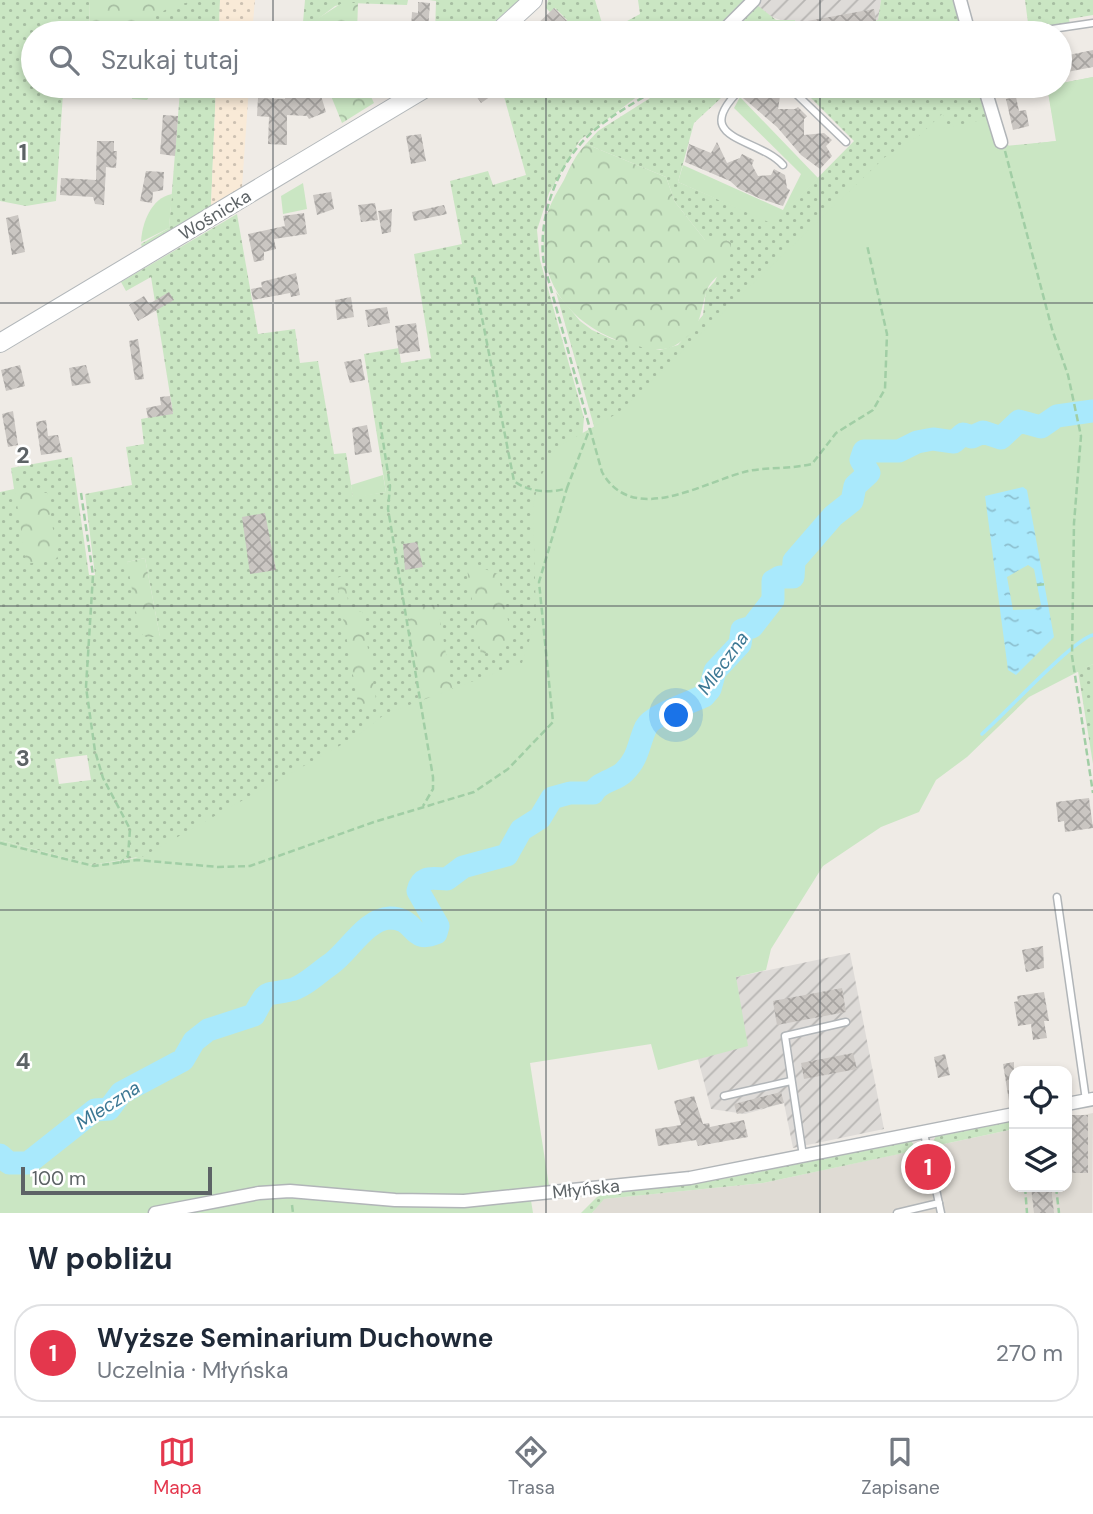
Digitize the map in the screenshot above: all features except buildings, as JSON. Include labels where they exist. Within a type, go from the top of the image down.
[{"type":"street","points":[[510,21],[533,0]]},
{"type":"street","points":[[735,21],[754,0]]},
{"type":"street","points":[[960,0],[966,21]]},
{"type":"street","name":"Wośnicka","points":[[0,342],[409,98]]},
{"type":"street","points":[[987,98],[1000,142]]},
{"type":"street","points":[[1072,1103],[1090,1100]]},
{"type":"street","name":"Młyńska","points":[[155,1213],[238,1196],[290,1191],[464,1201],[690,1178],[1009,1115]]},
{"type":"lane","points":[[1072,26],[1093,23]]},
{"type":"lane","points":[[733,98],[726,105],[722,118],[724,129],[730,137],[775,157],[783,165]]},
{"type":"lane","points":[[800,98],[846,142]]},
{"type":"lane","points":[[1057,897],[1090,1100]]},
{"type":"lane","points":[[803,1156],[786,1034],[846,1023]]},
{"type":"lane","points":[[724,1097],[791,1081]]},
{"type":"lane","points":[[924,1132],[941,1213]]},
{"type":"lane","points":[[897,1213],[939,1203]]},
{"type":"path","points":[[643,98],[587,136],[558,183],[542,229],[544,264],[602,472],[609,485],[631,496],[646,499],[688,493],[747,472],[812,464],[836,433],[873,410],[885,389],[887,334],[867,244]]},
{"type":"path","points":[[1000,142],[1010,161],[1023,224],[1076,411],[1081,456],[1074,523],[1072,656],[1093,793]]},
{"type":"path","points":[[474,276],[511,477],[522,487],[545,491],[567,488]]},
{"type":"path","points":[[380,422],[390,486],[388,509],[433,776],[433,789],[423,806]]},
{"type":"path","points":[[0,843],[94,866],[117,865],[137,860],[218,867],[250,866],[423,806],[474,792],[508,769],[553,722],[539,582],[567,488],[590,428]]},
{"type":"path","points":[[81,494],[93,575],[86,667],[95,751],[103,778],[130,829],[128,856],[117,865]]},
{"type":"path","points":[[1037,585],[1046,584]]},
{"type":"path","points":[[1025,1192],[1027,1213]]},
{"type":"path","points":[[1057,1192],[1059,1213]]},
{"type":"shaded area","points":[[760,0],[881,0],[878,20],[872,21],[783,21],[770,16],[757,5]]},
{"type":"shaded area","points":[[850,953],[884,1129],[793,1148],[784,1103],[745,1114],[711,1109],[698,1059],[708,1056],[736,977]]},
{"type":"shaded area","points":[[1093,1113],[1092,1213],[592,1213],[603,1199],[763,1183],[1009,1130],[1009,1192],[1072,1192],[1072,1117]]},
{"type":"green space","points":[[0,0],[89,0],[90,21],[21,21],[21,98],[63,98],[56,201],[26,206],[0,201]]},
{"type":"green space","points":[[89,0],[190,0],[162,12],[150,21],[90,21]]},
{"type":"green space","points":[[190,0],[220,0],[219,21],[149,21],[169,6]]},
{"type":"green space","points":[[305,0],[408,0],[407,5],[349,3],[335,6],[318,21],[303,21]]},
{"type":"green space","points":[[429,0],[519,0],[495,21],[435,21],[436,1]]},
{"type":"green space","points":[[548,0],[595,0],[601,21],[566,21],[555,8],[550,12],[546,8]]},
{"type":"green space","points":[[638,0],[745,0],[724,21],[627,21],[640,14]]},
{"type":"green space","points":[[881,0],[954,0],[959,21],[872,21],[878,20]]},
{"type":"green space","points":[[1025,0],[1093,0],[1093,15],[1069,21],[1028,21]]},
{"type":"green space","points":[[342,3],[358,3],[357,21],[317,19]]},
{"type":"green space","points":[[757,5],[776,20],[795,21],[744,21]]},
{"type":"green space","points":[[1093,77],[1093,407],[0,1151],[0,848],[99,871],[138,857],[93,865],[0,840],[0,492],[14,489],[11,468],[72,457],[89,575],[95,575],[85,494],[132,485],[126,447],[144,444],[141,419],[173,413],[151,277],[126,291],[121,282],[237,214],[258,334],[295,329],[300,363],[318,361],[334,454],[346,453],[353,497],[386,492],[364,354],[399,348],[401,363],[431,358],[414,254],[462,244],[450,181],[488,171],[493,185],[526,175],[504,98],[635,98],[580,140],[549,193],[537,230],[540,260],[584,418],[582,441],[606,469],[556,292],[580,321],[592,330],[612,339],[660,350],[678,345],[703,315],[706,291],[715,281],[731,244],[727,240],[705,240],[675,202],[666,177],[586,144],[598,131],[650,98],[721,98],[694,123],[678,182],[773,223],[854,141],[811,98],[981,98],[995,147],[1057,141],[1049,98],[1072,98],[1072,81]],"holes":[[[145,558],[160,637],[127,562]],[[87,755],[91,780],[59,784],[55,759]]]},
{"type":"green space","points":[[1093,77],[1093,664],[1029,697],[967,757],[936,780],[919,812],[881,827],[823,866],[771,949],[766,970],[736,977],[748,1046],[658,1070],[651,1044],[530,1063],[549,1186],[529,1188],[533,1213],[0,1213],[0,840],[93,865],[142,857],[357,736],[385,714],[522,663],[536,620],[533,505],[540,478],[556,448],[618,413],[885,157],[920,135],[943,113],[945,128],[1000,116],[1009,147],[1056,141],[1049,98],[1072,98],[1072,81]]},
{"type":"green space","points":[[179,98],[216,98],[211,206],[142,247],[141,244],[169,228]]},
{"type":"green space","points":[[332,98],[372,98],[374,103],[342,123]]},
{"type":"green space","points":[[741,98],[818,178],[773,224],[678,182],[683,165],[783,210],[801,174],[734,108]]},
{"type":"green space","points":[[586,144],[666,177],[675,202],[705,240],[727,240],[731,243],[728,263],[709,286],[696,326],[674,346],[651,349],[613,338],[594,329],[564,302],[554,286],[547,267],[544,246],[546,218],[552,201]]},
{"type":"green space","points":[[303,183],[307,209],[283,214],[281,196]]},
{"type":"green space","points":[[172,194],[169,228],[141,242],[149,212],[158,201]]},
{"type":"green space","points":[[383,475],[386,492],[353,498],[351,485]]},
{"type":"green space","points":[[15,490],[47,493],[58,559],[26,564]]},
{"type":"green space","points":[[145,558],[160,637],[146,637],[140,633],[127,562]]},
{"type":"green space","points":[[482,568],[498,574],[511,634],[509,644],[481,655],[467,569]]},
{"type":"green space","points":[[344,576],[350,613],[362,611],[377,706],[359,709],[336,578]]},
{"type":"green space","points":[[437,604],[454,698],[424,703],[407,609]]},
{"type":"green space","points":[[1093,664],[1093,764],[1078,671]]},
{"type":"green space","points":[[1009,1122],[1009,1130],[930,1147],[936,1136]]},
{"type":"green space","points":[[911,1141],[918,1150],[763,1183],[604,1199],[592,1213],[581,1213],[601,1193],[722,1179]]},
{"type":"sand","points":[[220,0],[255,0],[253,21],[219,21]]},
{"type":"sand","points":[[216,98],[248,98],[242,187],[211,206]]},
{"type":"water","points":[[1023,487],[1027,490],[1054,637],[1016,675],[1008,670],[985,496]],"holes":[[[1028,565],[1034,569],[1041,605],[1035,609],[1013,610],[1007,577]]]},
{"type":"waterway","name":"Mleczna","points":[[0,1155],[9,1163],[28,1163],[95,1110],[109,1109],[121,1093],[183,1060],[194,1041],[208,1030],[254,1015],[268,995],[295,989],[306,983],[338,958],[373,924],[390,918],[399,919],[422,935],[436,933],[438,926],[418,891],[422,882],[429,879],[447,879],[463,867],[507,855],[521,830],[540,818],[552,798],[570,793],[593,793],[599,786],[620,775],[633,761],[649,723],[704,696],[710,689],[715,671],[740,644],[742,630],[752,627],[773,600],[773,581],[780,577],[793,577],[794,561],[833,516],[852,501],[855,486],[869,473],[861,460],[864,451],[899,451],[917,442],[933,439],[954,442],[963,434],[972,437],[983,432],[1001,438],[1019,421],[1041,427],[1057,416],[1093,411]]},
{"type":"waterway","points":[[982,734],[1054,664],[1093,635]]},
{"type":"place","name":"Wyższe Seminarium Duchowne","points":[[928,1167]]}]
